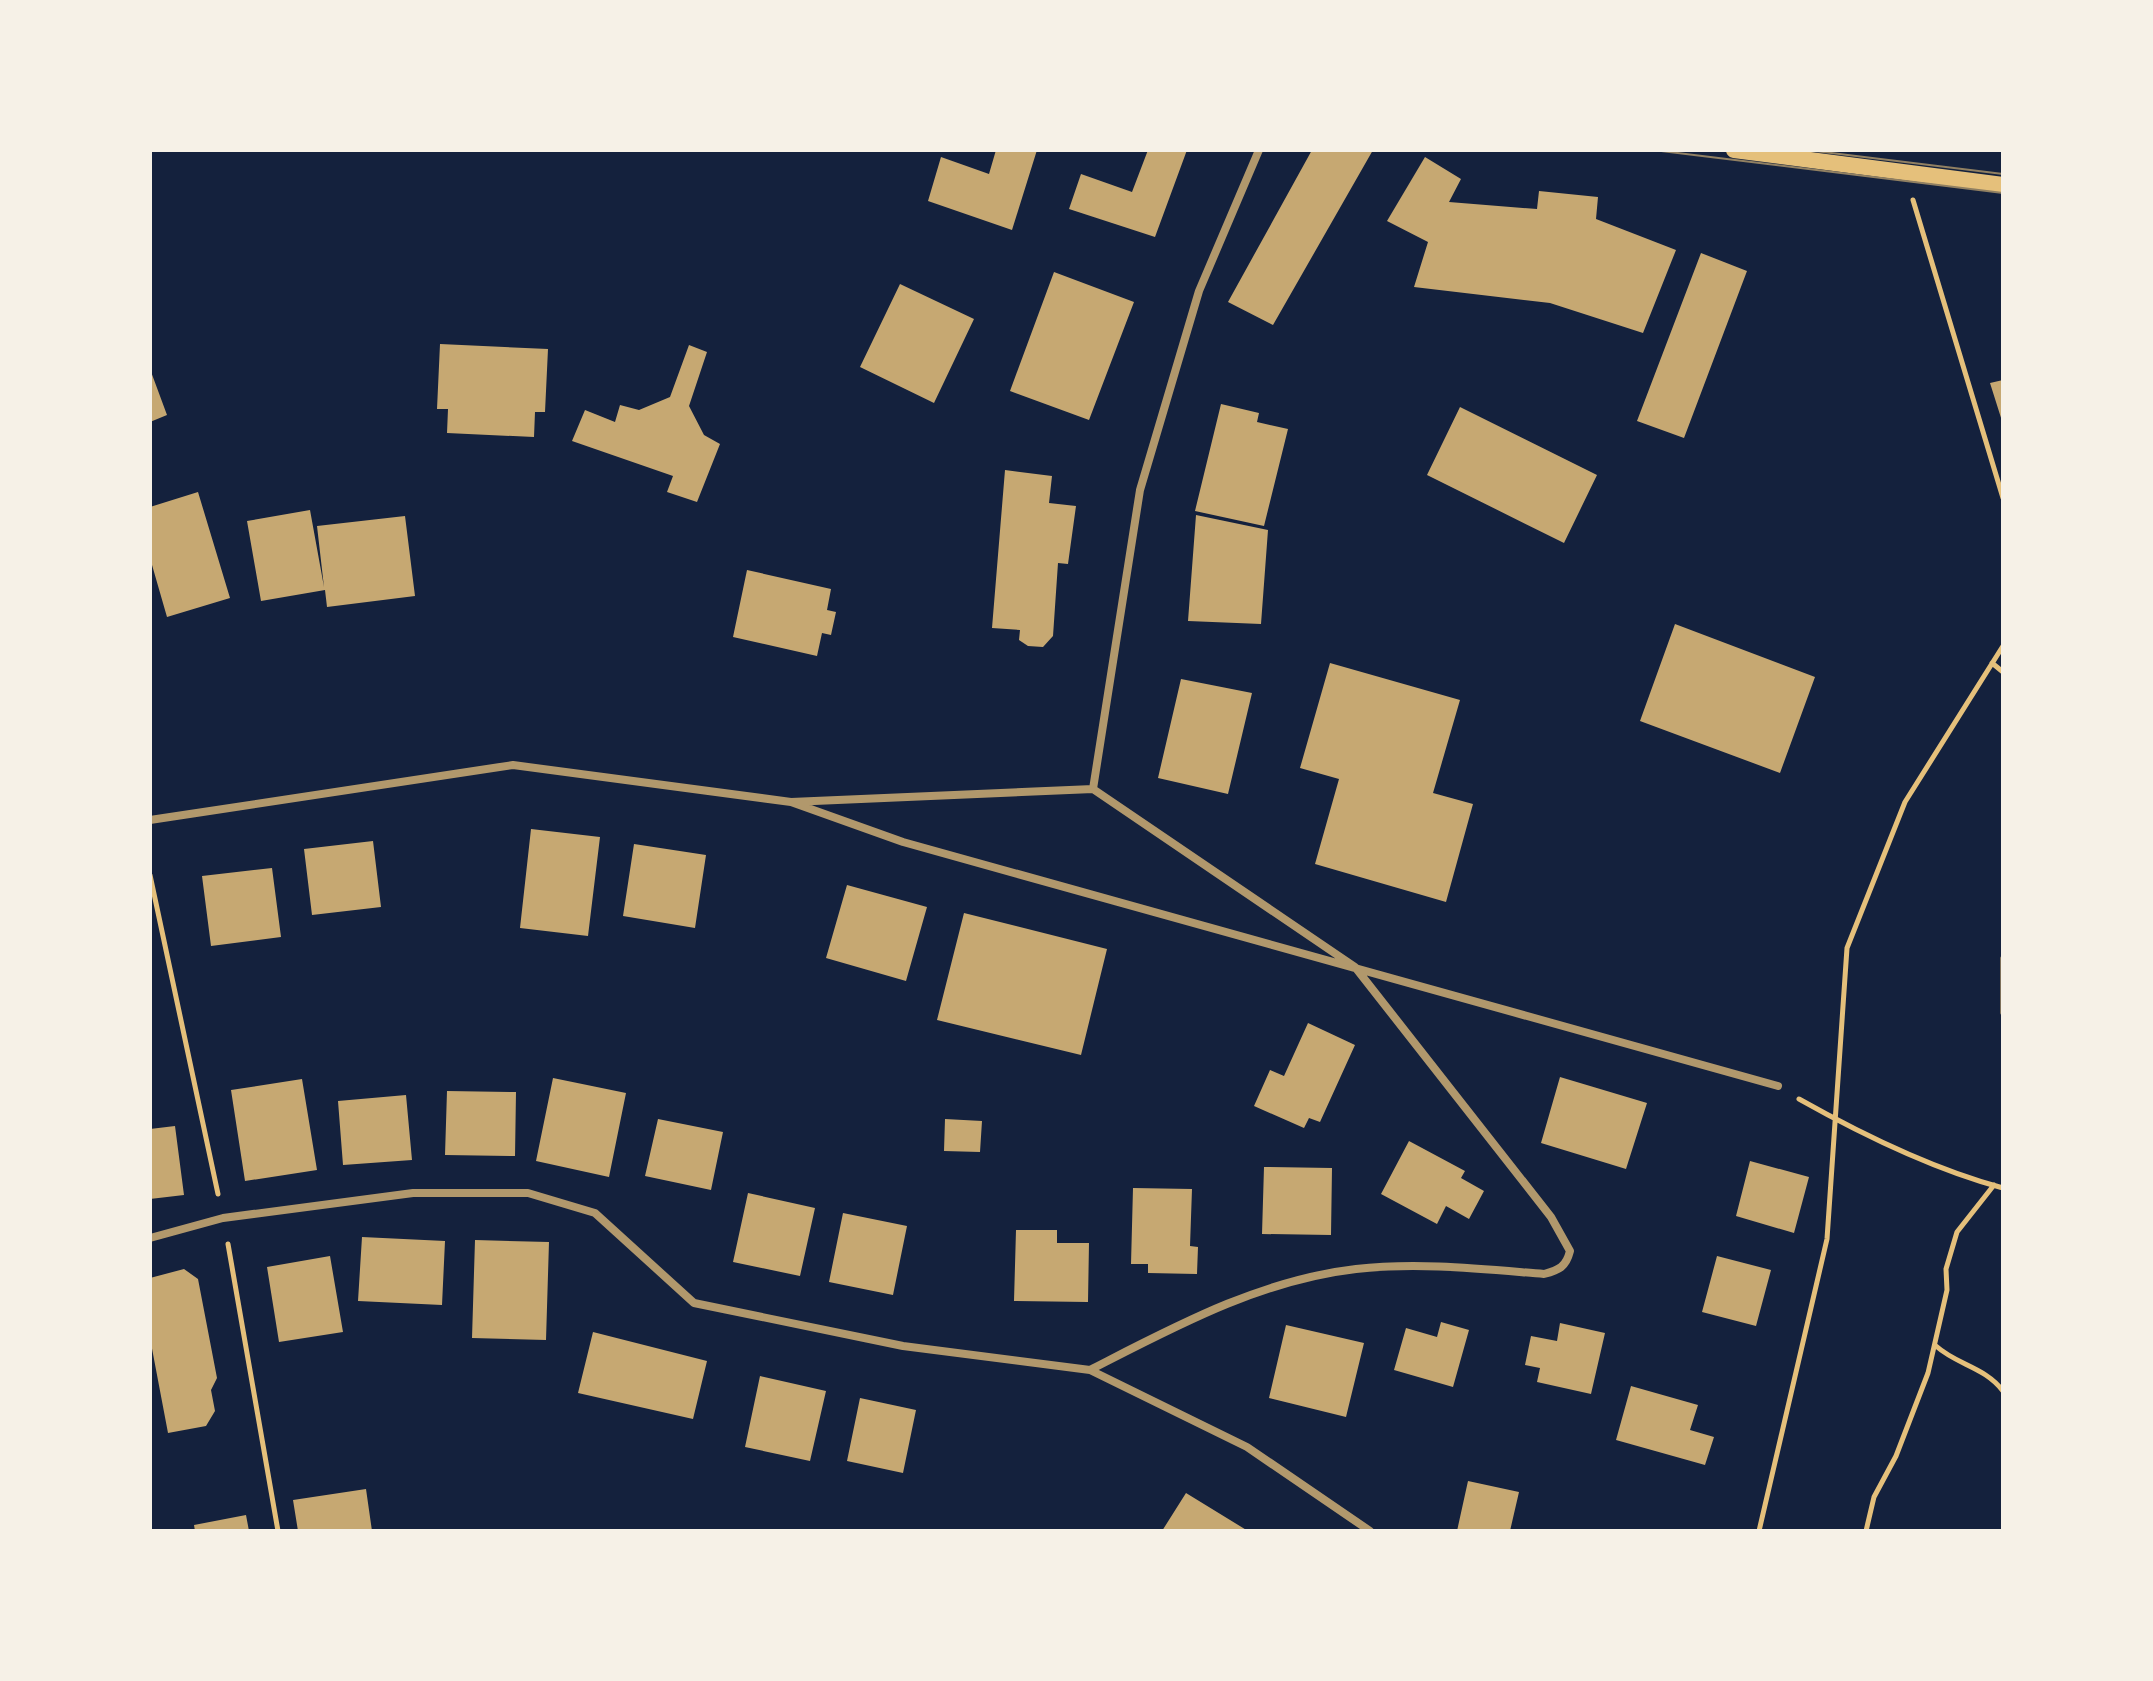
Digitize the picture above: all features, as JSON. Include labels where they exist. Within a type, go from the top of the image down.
[{"type":"main road","points":[[1734,150],[2003,185]]},
{"type":"street","points":[[1093,789],[1140,490],[1199,291],[1259,150]]},
{"type":"street","points":[[150,820],[513,765],[791,802],[1093,789],[1355,967],[1558,1227],[1570,1251],[1567,1263],[1558,1271],[1544,1274],[1414,1267],[1355,1269],[1285,1283],[1210,1311],[1090,1370]]},
{"type":"street","points":[[791,802],[903,842],[1778,1086]]},
{"type":"street","points":[[150,1238],[223,1218],[413,1193],[528,1193],[595,1213],[694,1303],[903,1346],[1090,1370],[1247,1447],[1370,1531]]},
{"type":"path","points":[[1904,172],[2003,498]]},
{"type":"path","points":[[1759,1531],[1827,1239],[1847,948],[1905,802],[2003,646]]},
{"type":"path","points":[[1992,663],[2003,672]]},
{"type":"path","points":[[2003,958],[2003,1013]]},
{"type":"path","points":[[1778,1086],[1837,1120],[1965,1178],[2003,1188]]},
{"type":"path","points":[[1866,1531],[1874,1497],[1920,1396],[1935,1345],[1947,1290],[1946,1269],[1957,1232],[1994,1185]]},
{"type":"path","points":[[1935,1345],[1948,1356],[1983,1371],[2003,1391]]},
{"type":"building","points":[[996,150],[1037,150],[1012,230],[928,201],[941,157],[989,174]]},
{"type":"building","points":[[1148,150],[1187,150],[1155,237],[1069,209],[1081,174],[1132,192]]},
{"type":"building","points":[[1312,150],[1373,150],[1273,325],[1228,302]]},
{"type":"building","points":[[1425,157],[1461,179],[1449,202],[1537,209],[1539,191],[1598,197],[1596,219],[1676,250],[1643,333],[1550,303],[1414,287],[1428,242],[1387,221]]},
{"type":"building","points":[[1701,253],[1747,271],[1684,438],[1637,421]]},
{"type":"building","points":[[1054,272],[1134,302],[1089,420],[1010,391]]},
{"type":"building","points":[[900,284],[974,319],[934,403],[860,367]]},
{"type":"building","points":[[440,344],[548,349],[545,412],[535,412],[534,437],[447,433],[448,409],[437,409]]},
{"type":"building","points":[[689,345],[707,352],[689,406],[704,435],[720,444],[697,502],[667,492],[673,476],[572,441],[585,410],[615,422],[620,405],[639,410],[670,397]]},
{"type":"building","points":[[150,369],[167,415],[150,422]]},
{"type":"building","points":[[2003,380],[2003,421],[2002,421],[1990,383]]},
{"type":"building","points":[[1221,404],[1259,413],[1257,422],[1288,429],[1264,526],[1195,511]]},
{"type":"building","points":[[1460,407],[1597,475],[1564,543],[1427,475]]},
{"type":"building","points":[[1005,470],[1052,476],[1049,503],[1076,506],[1068,564],[1058,563],[1053,636],[1043,647],[1028,646],[1019,640],[1020,630],[992,628]]},
{"type":"building","points":[[198,492],[230,598],[167,617],[150,558],[150,507]]},
{"type":"building","points":[[310,510],[324,587],[317,526],[405,516],[415,596],[327,607],[325,590],[261,601],[247,521]]},
{"type":"building","points":[[1196,515],[1268,530],[1261,624],[1188,621]]},
{"type":"building","points":[[747,570],[831,589],[827,610],[836,612],[831,635],[822,633],[817,656],[733,637]]},
{"type":"building","points":[[1675,624],[1815,677],[1780,773],[1640,721]]},
{"type":"building","points":[[1330,663],[1460,700],[1433,793],[1473,804],[1446,902],[1315,864],[1339,779],[1300,768]]},
{"type":"building","points":[[1181,679],[1252,693],[1228,794],[1158,778]]},
{"type":"building","points":[[531,829],[600,837],[588,936],[520,928]]},
{"type":"building","points":[[373,841],[381,907],[312,915],[304,849]]},
{"type":"building","points":[[634,844],[706,855],[695,928],[623,916]]},
{"type":"building","points":[[272,868],[281,937],[211,946],[202,876]]},
{"type":"building","points":[[847,885],[927,907],[906,981],[826,958]]},
{"type":"building","points":[[964,913],[1107,949],[1081,1055],[937,1020]]},
{"type":"building","points":[[1308,1023],[1355,1045],[1320,1122],[1309,1118],[1304,1128],[1254,1106],[1270,1070],[1284,1076]]},
{"type":"building","points":[[1560,1077],[1647,1103],[1626,1169],[1541,1143]]},
{"type":"building","points":[[553,1078],[626,1093],[609,1177],[536,1161]]},
{"type":"building","points":[[302,1079],[317,1170],[245,1181],[231,1090]]},
{"type":"building","points":[[447,1091],[516,1092],[515,1156],[445,1155]]},
{"type":"building","points":[[406,1095],[412,1160],[343,1165],[338,1101]]},
{"type":"building","points":[[658,1119],[723,1132],[711,1190],[645,1176]]},
{"type":"building","points":[[945,1119],[982,1121],[980,1152],[944,1151]]},
{"type":"building","points":[[175,1126],[184,1195],[150,1199],[150,1129]]},
{"type":"building","points":[[1409,1141],[1465,1171],[1461,1178],[1484,1191],[1469,1219],[1446,1206],[1437,1224],[1381,1194]]},
{"type":"building","points":[[1750,1161],[1809,1177],[1794,1233],[1736,1216]]},
{"type":"building","points":[[1264,1167],[1332,1168],[1331,1235],[1262,1234]]},
{"type":"building","points":[[1133,1188],[1192,1189],[1190,1246],[1198,1247],[1197,1274],[1148,1273],[1148,1264],[1131,1264]]},
{"type":"building","points":[[748,1193],[815,1208],[800,1276],[733,1262]]},
{"type":"building","points":[[843,1213],[907,1226],[893,1295],[829,1282]]},
{"type":"building","points":[[1016,1230],[1057,1230],[1057,1243],[1089,1243],[1088,1302],[1014,1301]]},
{"type":"building","points":[[362,1237],[445,1241],[442,1305],[358,1301]]},
{"type":"building","points":[[475,1240],[549,1242],[546,1340],[472,1338]]},
{"type":"building","points":[[330,1256],[343,1332],[279,1342],[267,1267]]},
{"type":"building","points":[[1717,1256],[1771,1270],[1756,1326],[1702,1312]]},
{"type":"building","points":[[184,1269],[198,1279],[217,1378],[211,1390],[215,1411],[206,1426],[168,1433],[150,1338],[150,1278]]},
{"type":"building","points":[[1441,1322],[1469,1330],[1453,1387],[1394,1370],[1406,1328],[1437,1337]]},
{"type":"building","points":[[1560,1323],[1605,1333],[1591,1394],[1537,1382],[1540,1368],[1525,1365],[1531,1336],[1557,1341]]},
{"type":"building","points":[[1286,1325],[1364,1343],[1346,1417],[1269,1398]]},
{"type":"building","points":[[593,1332],[707,1361],[693,1419],[578,1393]]},
{"type":"building","points":[[760,1376],[826,1391],[810,1461],[745,1447]]},
{"type":"building","points":[[1631,1386],[1698,1405],[1690,1430],[1714,1437],[1705,1465],[1616,1440]]},
{"type":"building","points":[[860,1398],[916,1410],[903,1473],[847,1461]]},
{"type":"building","points":[[1468,1481],[1519,1492],[1510,1531],[1457,1531]]},
{"type":"building","points":[[366,1489],[372,1531],[298,1531],[293,1500]]},
{"type":"building","points":[[1186,1493],[1248,1531],[1162,1531]]},
{"type":"building","points":[[246,1515],[249,1531],[195,1531],[194,1525]]},
{"type":"tram line","points":[[1653,150],[2003,193]]},
{"type":"tram line","points":[[1807,150],[2003,174]]}]
